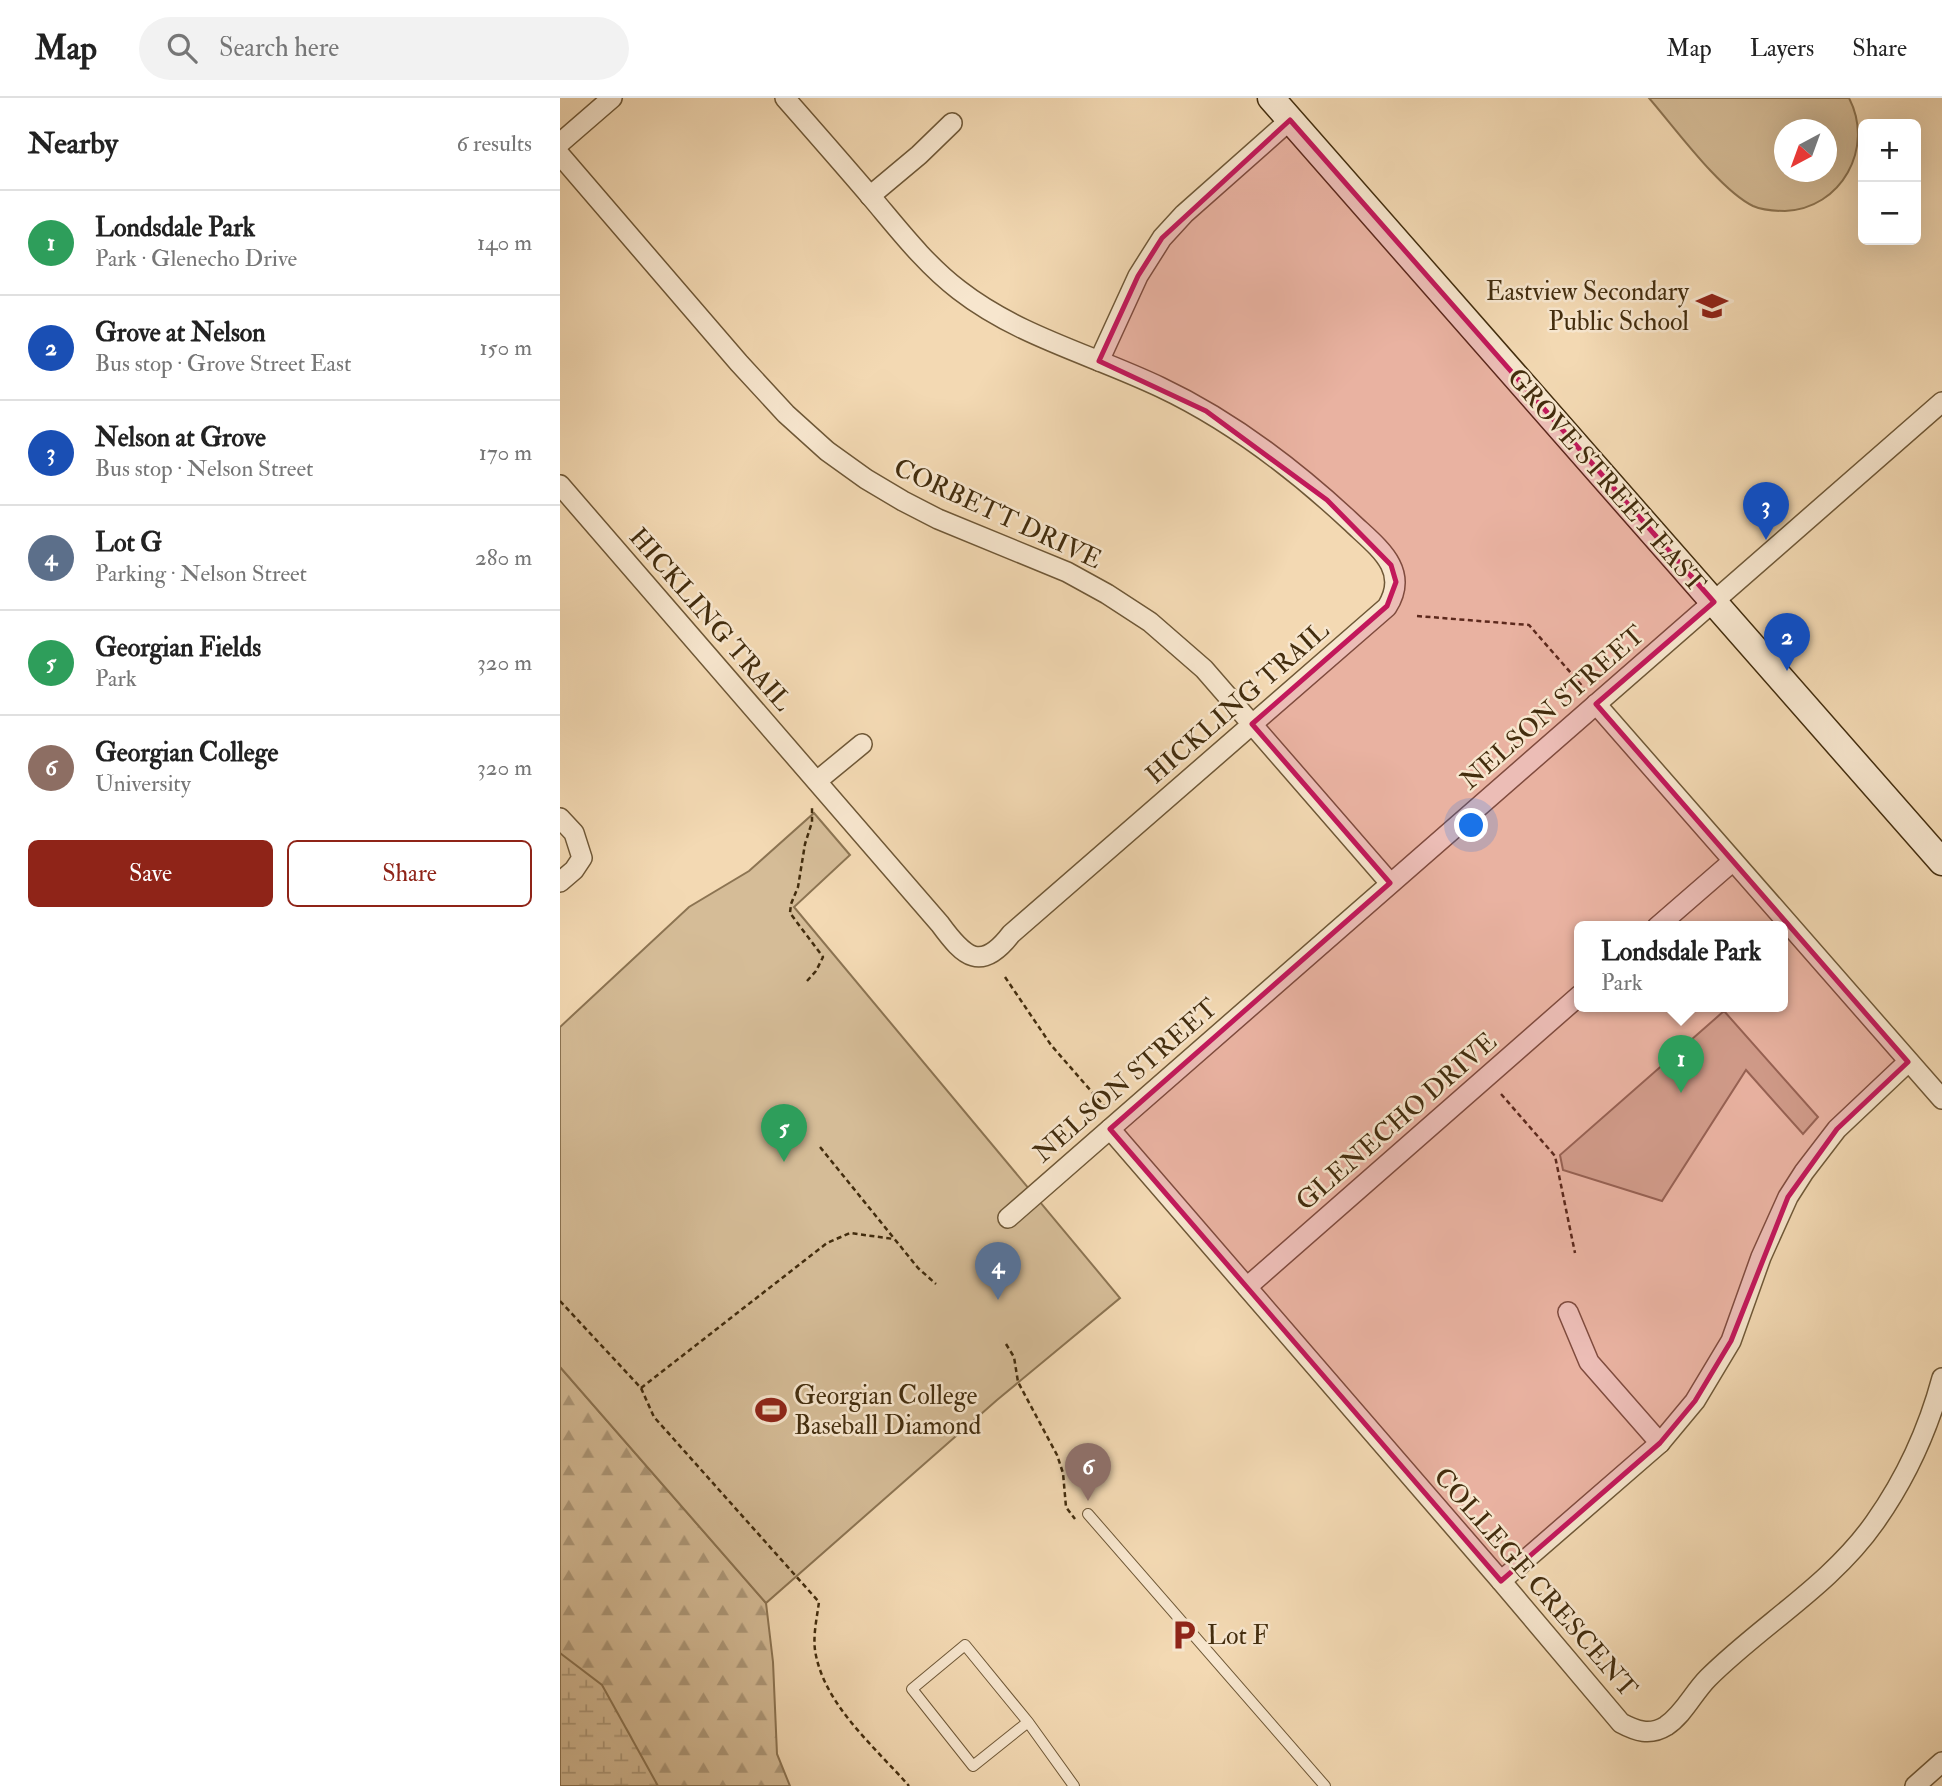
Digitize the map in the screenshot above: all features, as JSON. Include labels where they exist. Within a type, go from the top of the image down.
[{"type":"street","points":[[560,143],[612,98]]},
{"type":"street","name":"HICKLING TRAIL","points":[[560,485],[959,948],[974,956],[982,957],[999,950],[1011,934],[1387,607],[1394,595],[1396,582],[1391,565],[1381,550],[1327,500],[1253,441],[1182,398],[1007,321],[959,290],[910,243],[785,98]]},
{"type":"street","name":"GROVE STREET EAST","points":[[1271,98],[1942,862]]},
{"type":"street","points":[[1099,361],[1138,276],[1162,238],[1184,214],[1290,120]]},
{"type":"street","points":[[870,196],[919,155],[951,123]]},
{"type":"street","name":"CORBETT DRIVE","points":[[560,155],[739,363],[786,414],[827,451],[903,502],[1067,572],[1150,622],[1185,651],[1390,883]]},
{"type":"street","name":"NELSON STREET","points":[[1008,1218],[1390,883],[1590,696],[1714,602],[1942,402]]},
{"type":"street","points":[[1590,696],[1785,921]]},
{"type":"street","points":[[817,781],[862,744]]},
{"type":"street","points":[[560,818],[574,833],[582,858],[574,870],[560,882]]},
{"type":"street","points":[[1664,921],[1733,861]]},
{"type":"street","points":[[1788,924],[1942,1099]]},
{"type":"street","name":"GLENECHO DRIVE","points":[[1247,1287],[1574,1000]]},
{"type":"street","points":[[1502,1581],[1660,1443],[1695,1401],[1731,1341],[1774,1224],[1804,1172],[1838,1129],[1908,1062]]},
{"type":"street","name":"COLLEGE CRESCENT","points":[[1110,1129],[1502,1581],[1621,1723],[1644,1732],[1666,1726],[1683,1710],[1707,1679],[1832,1571],[1856,1546],[1875,1523],[1935,1426],[1942,1378]]},
{"type":"street","points":[[1568,1312],[1589,1363],[1660,1443]]},
{"type":"street","points":[[1914,1786],[1942,1762]]},
{"type":"lane","points":[[1088,1514],[1325,1786]]},
{"type":"lane","points":[[1028,1723],[973,1766],[912,1689],[965,1645],[1028,1723],[1074,1786]]},
{"type":"path","points":[[1417,616],[1529,625],[1590,696]]},
{"type":"path","points":[[807,981],[817,971],[823,957],[790,913],[812,822],[812,808]]},
{"type":"path","points":[[1005,977],[1051,1045],[1105,1107]]},
{"type":"path","points":[[1501,1094],[1555,1156],[1575,1253]]},
{"type":"path","points":[[820,1147],[918,1268],[936,1284]]},
{"type":"path","points":[[640,1388],[827,1243],[850,1233],[894,1239]]},
{"type":"path","points":[[560,1301],[640,1388],[654,1417],[818,1602],[815,1649],[820,1671],[832,1699],[909,1786]]},
{"type":"path","points":[[1006,1344],[1014,1357],[1018,1382],[1057,1455],[1063,1473],[1066,1507]]},
{"type":"highlighted area","points":[[1290,120],[1714,602],[1596,704],[1908,1062],[1837,1129],[1788,1197],[1731,1341],[1695,1401],[1660,1443],[1501,1581],[1110,1129],[1390,883],[1252,724],[1387,606],[1396,582],[1391,565],[1327,500],[1206,411],[1099,361],[1138,276],[1162,238]]},
{"type":"green space","points":[[1649,98],[1849,98],[1856,117],[1858,136],[1855,155],[1848,172],[1837,188],[1822,200],[1805,208],[1785,211],[1753,206],[1726,187]]},
{"type":"green space","points":[[814,813],[850,855],[794,907],[1120,1298],[997,1400],[766,1603],[560,1367],[560,1027],[689,907],[749,871]]},
{"type":"green space","points":[[1723,1012],[1818,1117],[1803,1134],[1746,1070],[1662,1201],[1563,1170],[1560,1155]]},
{"type":"green space","points":[[560,1367],[766,1603],[773,1662],[777,1754],[790,1786],[560,1786]]},
{"type":"green space","points":[[560,1653],[602,1685],[658,1786],[560,1786]]},
{"type":"place","name":"Eastview Secondary Public School","points":[[1712,306]]},
{"type":"place","name":"Nelson at Grove","points":[[1766,540]]},
{"type":"place","name":"Grove at Nelson","points":[[1787,671]]},
{"type":"place","name":"Londsdale Park","points":[[1681,1093]]},
{"type":"place","name":"Georgian Fields","points":[[784,1162]]},
{"type":"place","name":"Lot G","points":[[998,1300]]},
{"type":"place","name":"Georgian College Baseball Diamond","points":[[771,1410]]},
{"type":"place","name":"Georgian College","points":[[1088,1501]]},
{"type":"place","name":"Lot F","points":[[1184,1635]]}]
